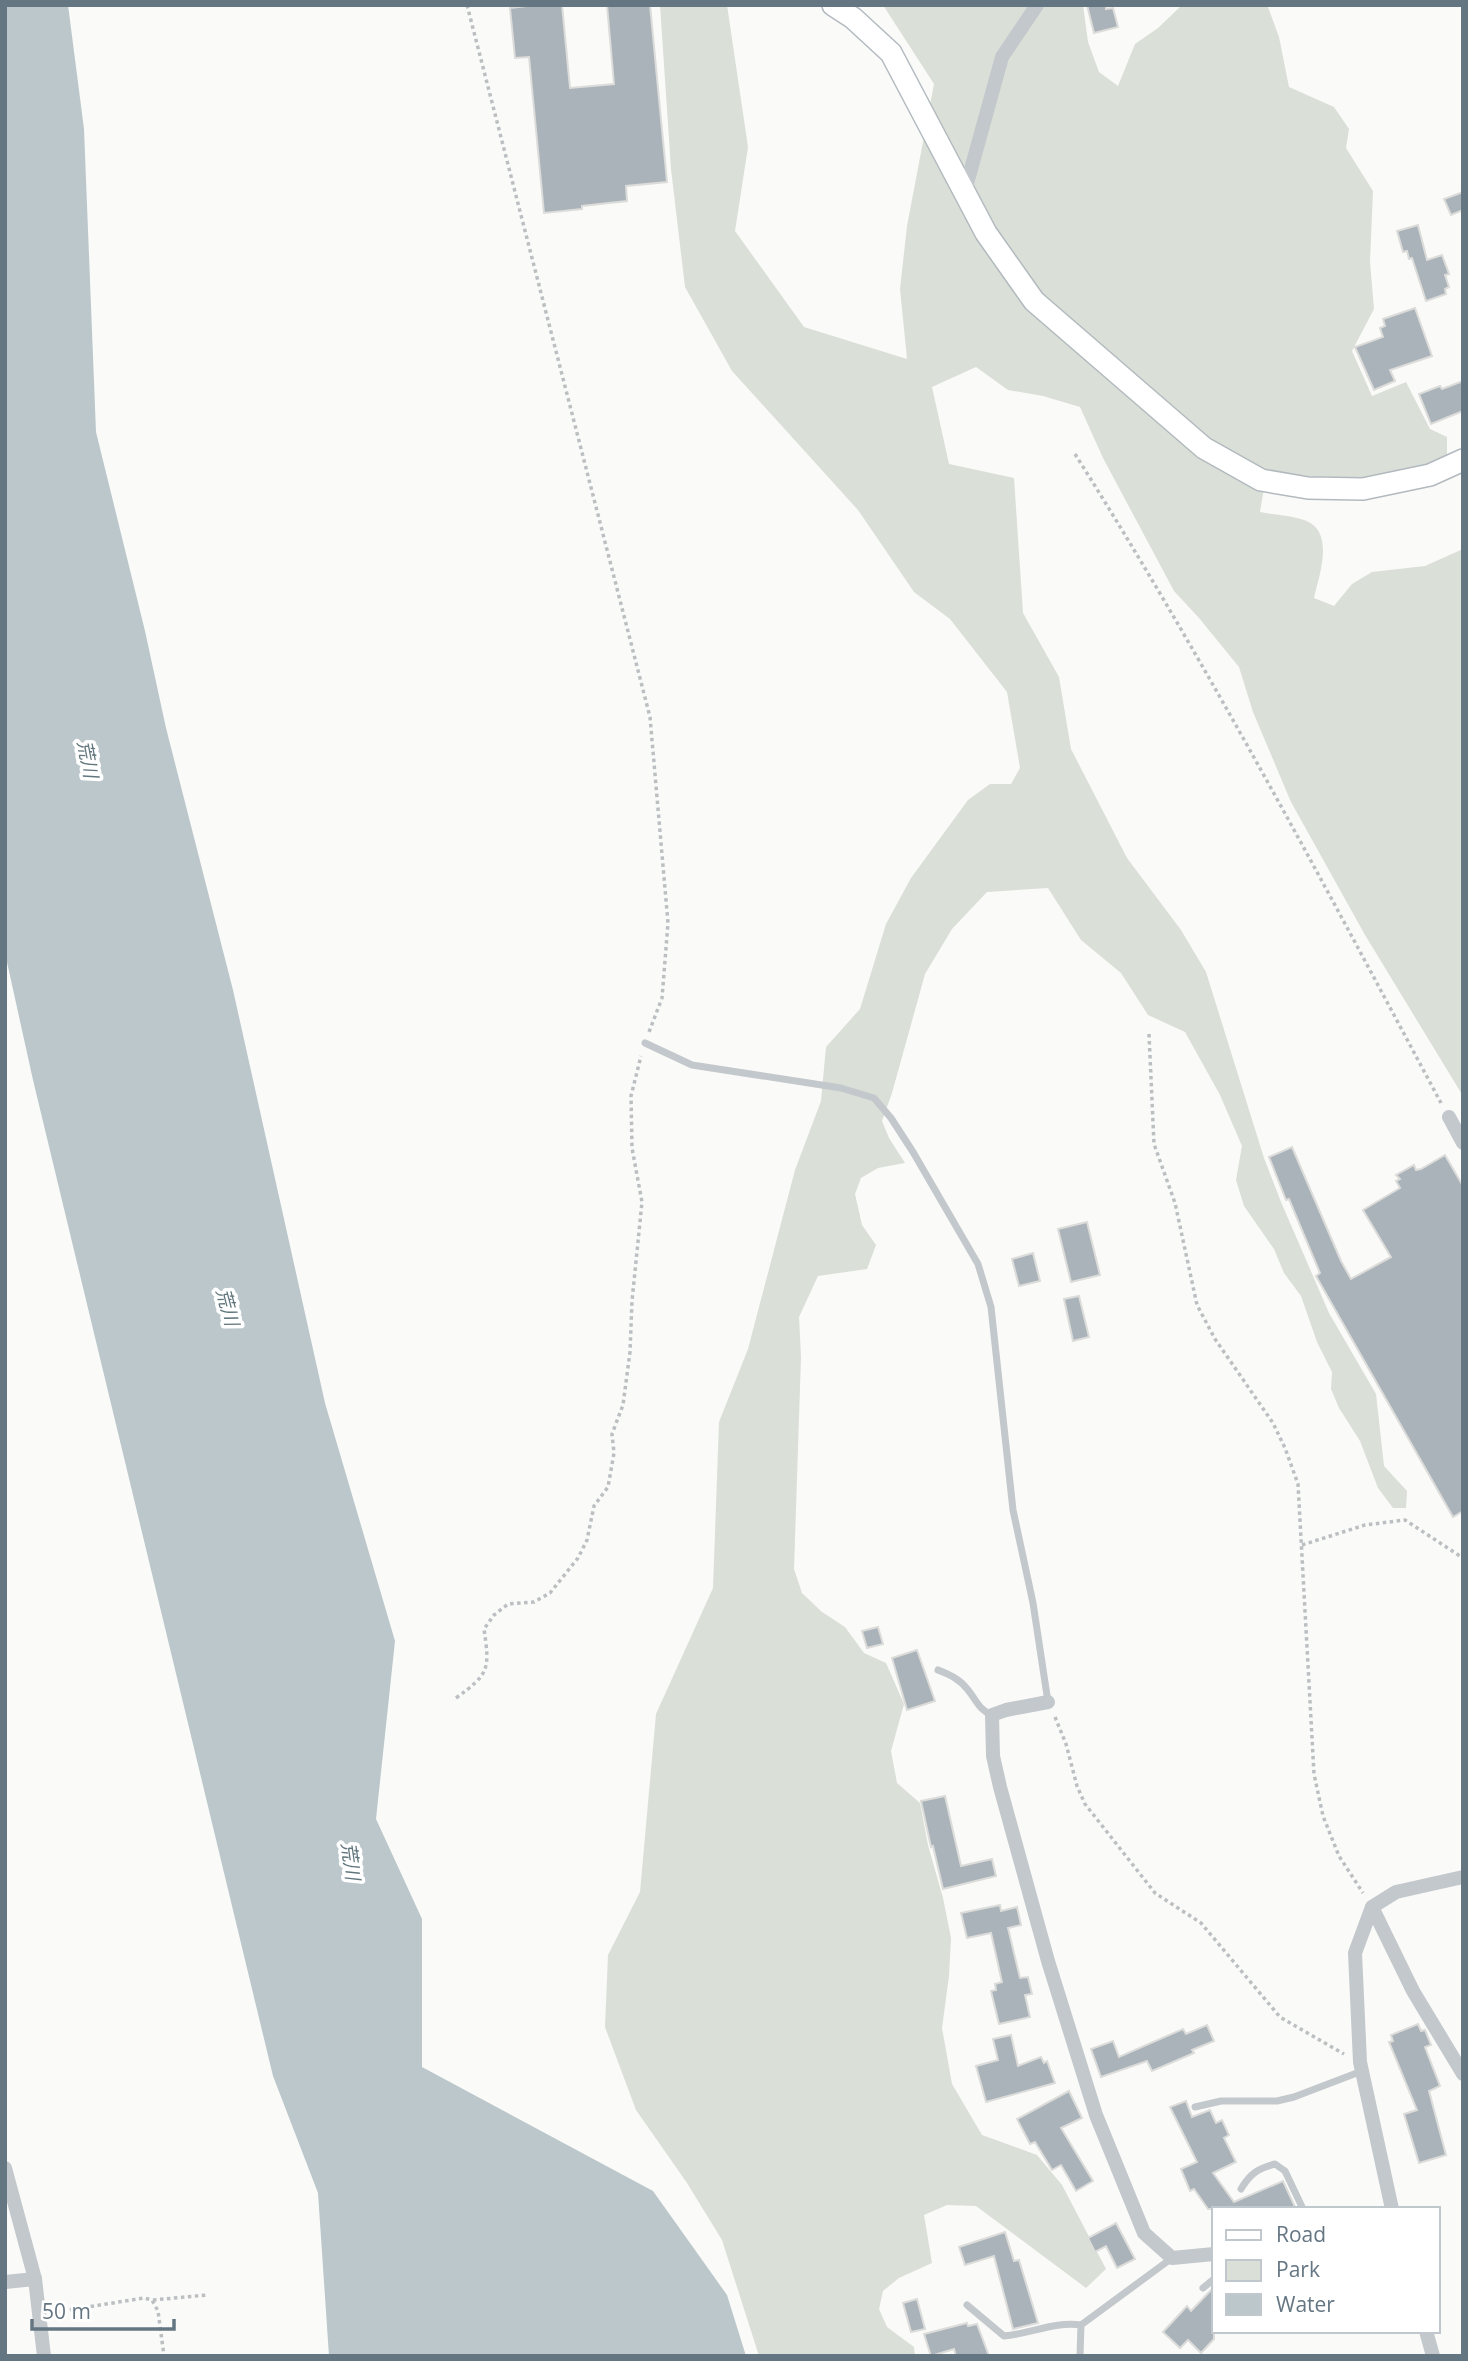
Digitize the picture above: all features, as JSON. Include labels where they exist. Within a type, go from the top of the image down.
[{"type":"street","points":[[833,5],[853,18],[891,53],[986,233],[1034,301],[1204,448],[1261,480],[1308,488],[1363,489],[1430,475],[1463,460]]},
{"type":"street","points":[[965,191],[1002,57],[1037,5]]},
{"type":"street","points":[[1449,1117],[1463,1143]]},
{"type":"street","points":[[1048,1702],[992,1715],[993,1756],[1000,1787],[1048,1961],[1096,2115],[1144,2233],[1172,2259],[1212,2254]]},
{"type":"street","points":[[1392,2207],[1361,2066],[1354,1953],[1372,1907],[1396,1892],[1463,1877]]},
{"type":"street","points":[[1372,1907],[1413,1991],[1463,2074]]},
{"type":"street","points":[[5,2168],[35,2279],[44,2356]]},
{"type":"street","points":[[5,2282],[35,2279]]},
{"type":"street","points":[[1427,2333],[1433,2356]]},
{"type":"lane","points":[[645,1043],[692,1065],[841,1088],[874,1098],[913,1152],[978,1264],[991,1307],[1013,1510],[1033,1603],[1048,1702]]},
{"type":"lane","points":[[938,1670],[955,1677],[968,1689],[982,1712],[992,1715]]},
{"type":"lane","points":[[1195,2107],[1221,2101],[1277,2101],[1294,2097],[1361,2066]]},
{"type":"lane","points":[[1241,2189],[1250,2175],[1262,2167],[1275,2164],[1285,2171],[1302,2207]]},
{"type":"lane","points":[[967,2305],[1004,2336],[1068,2323],[1081,2325],[1172,2259]]},
{"type":"lane","points":[[1203,2288],[1212,2281]]},
{"type":"lane","points":[[1080,2356],[1081,2325]]},
{"type":"path","points":[[456,1698],[482,1678],[488,1658],[484,1629],[494,1615],[508,1604],[534,1602],[550,1593],[578,1558],[587,1540],[594,1506],[608,1487],[614,1453],[612,1434],[622,1405],[630,1352],[642,1202],[632,1148],[631,1096],[645,1043],[662,998],[668,923],[650,717],[467,5]]},
{"type":"path","points":[[1075,454],[1136,551],[1276,796],[1449,1117]]},
{"type":"path","points":[[1149,1034],[1154,1144],[1175,1203],[1197,1305],[1215,1339],[1273,1423],[1298,1484],[1314,1774],[1324,1816],[1339,1856],[1372,1907]]},
{"type":"path","points":[[1302,1545],[1365,1525],[1405,1520],[1463,1558]]},
{"type":"path","points":[[1048,1702],[1066,1744],[1077,1786],[1085,1804],[1155,1893],[1201,1923],[1280,2017],[1361,2066]]},
{"type":"path","points":[[39,2315],[144,2298],[152,2300],[207,2295]]},
{"type":"path","points":[[152,2300],[158,2311],[164,2356]]},
{"type":"green space","points":[[660,5],[727,5],[748,147],[735,231],[804,327],[907,359],[900,289],[907,226],[934,84],[883,5],[1083,5],[1088,42],[1099,72],[1118,86],[1135,44],[1158,28],[1182,5],[1268,7],[1279,37],[1289,87],[1334,107],[1349,129],[1346,148],[1373,191],[1370,262],[1374,309],[1352,351],[1372,396],[1406,382],[1430,429],[1447,437],[1447,458],[1429,469],[1387,480],[1341,480],[1275,472],[1264,488],[1260,512],[1299,518],[1314,526],[1323,543],[1323,554],[1314,598],[1334,606],[1352,584],[1372,572],[1425,566],[1463,549],[1463,1096],[1365,935],[1291,802],[1253,712],[1239,667],[1174,591],[1103,458],[1080,407],[1043,396],[1008,390],[976,367],[932,387],[949,464],[1014,478],[1023,613],[1059,677],[1071,749],[1127,858],[1181,930],[1206,972],[1264,1158],[1281,1202],[1329,1313],[1376,1394],[1384,1466],[1407,1491],[1406,1508],[1393,1508],[1378,1488],[1360,1441],[1339,1408],[1331,1389],[1332,1372],[1317,1342],[1301,1296],[1284,1273],[1274,1249],[1244,1206],[1236,1180],[1242,1146],[1220,1095],[1185,1032],[1148,1015],[1121,973],[1081,940],[1048,888],[987,892],[952,929],[925,974],[882,1121],[905,1163],[878,1168],[861,1178],[855,1194],[862,1225],[876,1245],[867,1269],[818,1276],[799,1317],[801,1357],[794,1569],[802,1593],[822,1612],[845,1627],[864,1653],[886,1663],[904,1704],[891,1751],[897,1783],[920,1803],[951,1938],[942,2028],[952,2084],[982,2135],[1037,2155],[1062,2185],[1106,2269],[1086,2288],[976,2206],[947,2205],[924,2215],[932,2263],[899,2278],[883,2291],[879,2309],[887,2327],[914,2347],[915,2356],[759,2356],[722,2240],[687,2183],[636,2110],[605,2027],[608,1955],[640,1892],[656,1714],[713,1588],[719,1422],[748,1349],[795,1170],[821,1101],[826,1047],[860,1009],[886,924],[911,878],[968,800],[990,784],[1011,784],[1020,768],[1007,692],[950,619],[914,592],[858,510],[732,371],[685,287],[671,169]]},
{"type":"water","name":"荒川","points":[[5,5],[68,5],[84,129],[96,432],[166,728],[233,990],[325,1403],[395,1641],[376,1819],[422,1919],[422,2067],[653,2191],[727,2295],[746,2356],[329,2356],[318,2193],[273,2076],[33,1080],[5,953]]},
{"type":"building","points":[[562,5],[570,88],[614,84],[607,5],[650,5],[667,182],[626,186],[627,201],[544,213],[529,57],[515,58],[510,8]]},
{"type":"building","points":[[1087,5],[1106,5],[1106,9],[1113,8],[1118,27],[1094,33]]},
{"type":"building","points":[[1463,192],[1463,210],[1451,215],[1444,199]]},
{"type":"building","points":[[1418,225],[1427,260],[1442,255],[1449,274],[1445,275],[1449,287],[1445,289],[1446,294],[1426,301],[1412,258],[1409,259],[1407,251],[1403,252],[1397,231]]},
{"type":"building","points":[[1415,308],[1432,356],[1390,370],[1395,381],[1374,390],[1355,347],[1383,337],[1380,328],[1385,326],[1383,319]]},
{"type":"building","points":[[1463,381],[1463,411],[1431,424],[1419,394]]},
{"type":"building","points":[[1292,1147],[1351,1279],[1391,1257],[1363,1210],[1400,1188],[1396,1181],[1400,1179],[1396,1175],[1414,1165],[1416,1170],[1421,1169],[1445,1155],[1463,1186],[1463,1511],[1453,1517],[1316,1276],[1320,1273],[1269,1157]]},
{"type":"building","points":[[1087,1222],[1100,1275],[1071,1282],[1058,1229]]},
{"type":"building","points":[[1033,1253],[1040,1281],[1019,1286],[1012,1259]]},
{"type":"building","points":[[1079,1296],[1089,1337],[1073,1341],[1064,1299]]},
{"type":"building","points":[[878,1627],[883,1644],[867,1648],[862,1631]]},
{"type":"building","points":[[917,1650],[935,1701],[907,1710],[892,1658]]},
{"type":"building","points":[[945,1796],[961,1866],[992,1859],[996,1876],[943,1889],[921,1801]]},
{"type":"building","points":[[1000,1905],[1001,1911],[1017,1907],[1021,1925],[1008,1928],[1020,1978],[1028,1977],[1032,1994],[1025,1995],[1030,2017],[999,2024],[991,1991],[996,1990],[995,1984],[1002,1982],[991,1933],[967,1938],[961,1913]]},
{"type":"building","points":[[1418,2024],[1421,2031],[1425,2030],[1431,2045],[1425,2047],[1440,2086],[1429,2091],[1446,2155],[1419,2163],[1404,2114],[1417,2110],[1389,2042],[1393,2041],[1391,2035]]},
{"type":"building","points":[[1207,2025],[1214,2041],[1152,2071],[1147,2061],[1101,2077],[1091,2049],[1113,2041],[1119,2057],[1183,2029],[1186,2034]]},
{"type":"building","points":[[1011,2035],[1018,2066],[1041,2057],[1044,2063],[1047,2061],[1055,2083],[986,2102],[976,2066],[998,2060],[993,2039]]},
{"type":"building","points":[[1069,2091],[1082,2118],[1061,2128],[1093,2181],[1076,2191],[1061,2165],[1052,2170],[1035,2142],[1030,2144],[1017,2119]]},
{"type":"building","points":[[1186,2101],[1192,2117],[1210,2110],[1216,2123],[1222,2120],[1229,2135],[1224,2138],[1236,2162],[1213,2173],[1234,2202],[1283,2181],[1295,2207],[1208,2209],[1194,2189],[1190,2191],[1181,2169],[1197,2162],[1170,2107]]},
{"type":"building","points":[[1116,2223],[1135,2259],[1117,2268],[1106,2246],[1095,2252],[1088,2238]]},
{"type":"building","points":[[1005,2232],[1014,2261],[1019,2260],[1038,2323],[1013,2329],[994,2256],[965,2265],[959,2247]]},
{"type":"building","points":[[1212,2289],[1214,2339],[1201,2353],[1188,2340],[1180,2348],[1163,2332],[1187,2306],[1191,2311]]},
{"type":"building","points":[[917,2299],[925,2329],[911,2332],[903,2303]]},
{"type":"building","points":[[967,2323],[968,2326],[977,2324],[989,2356],[956,2356],[954,2349],[931,2356],[924,2334]]}]
